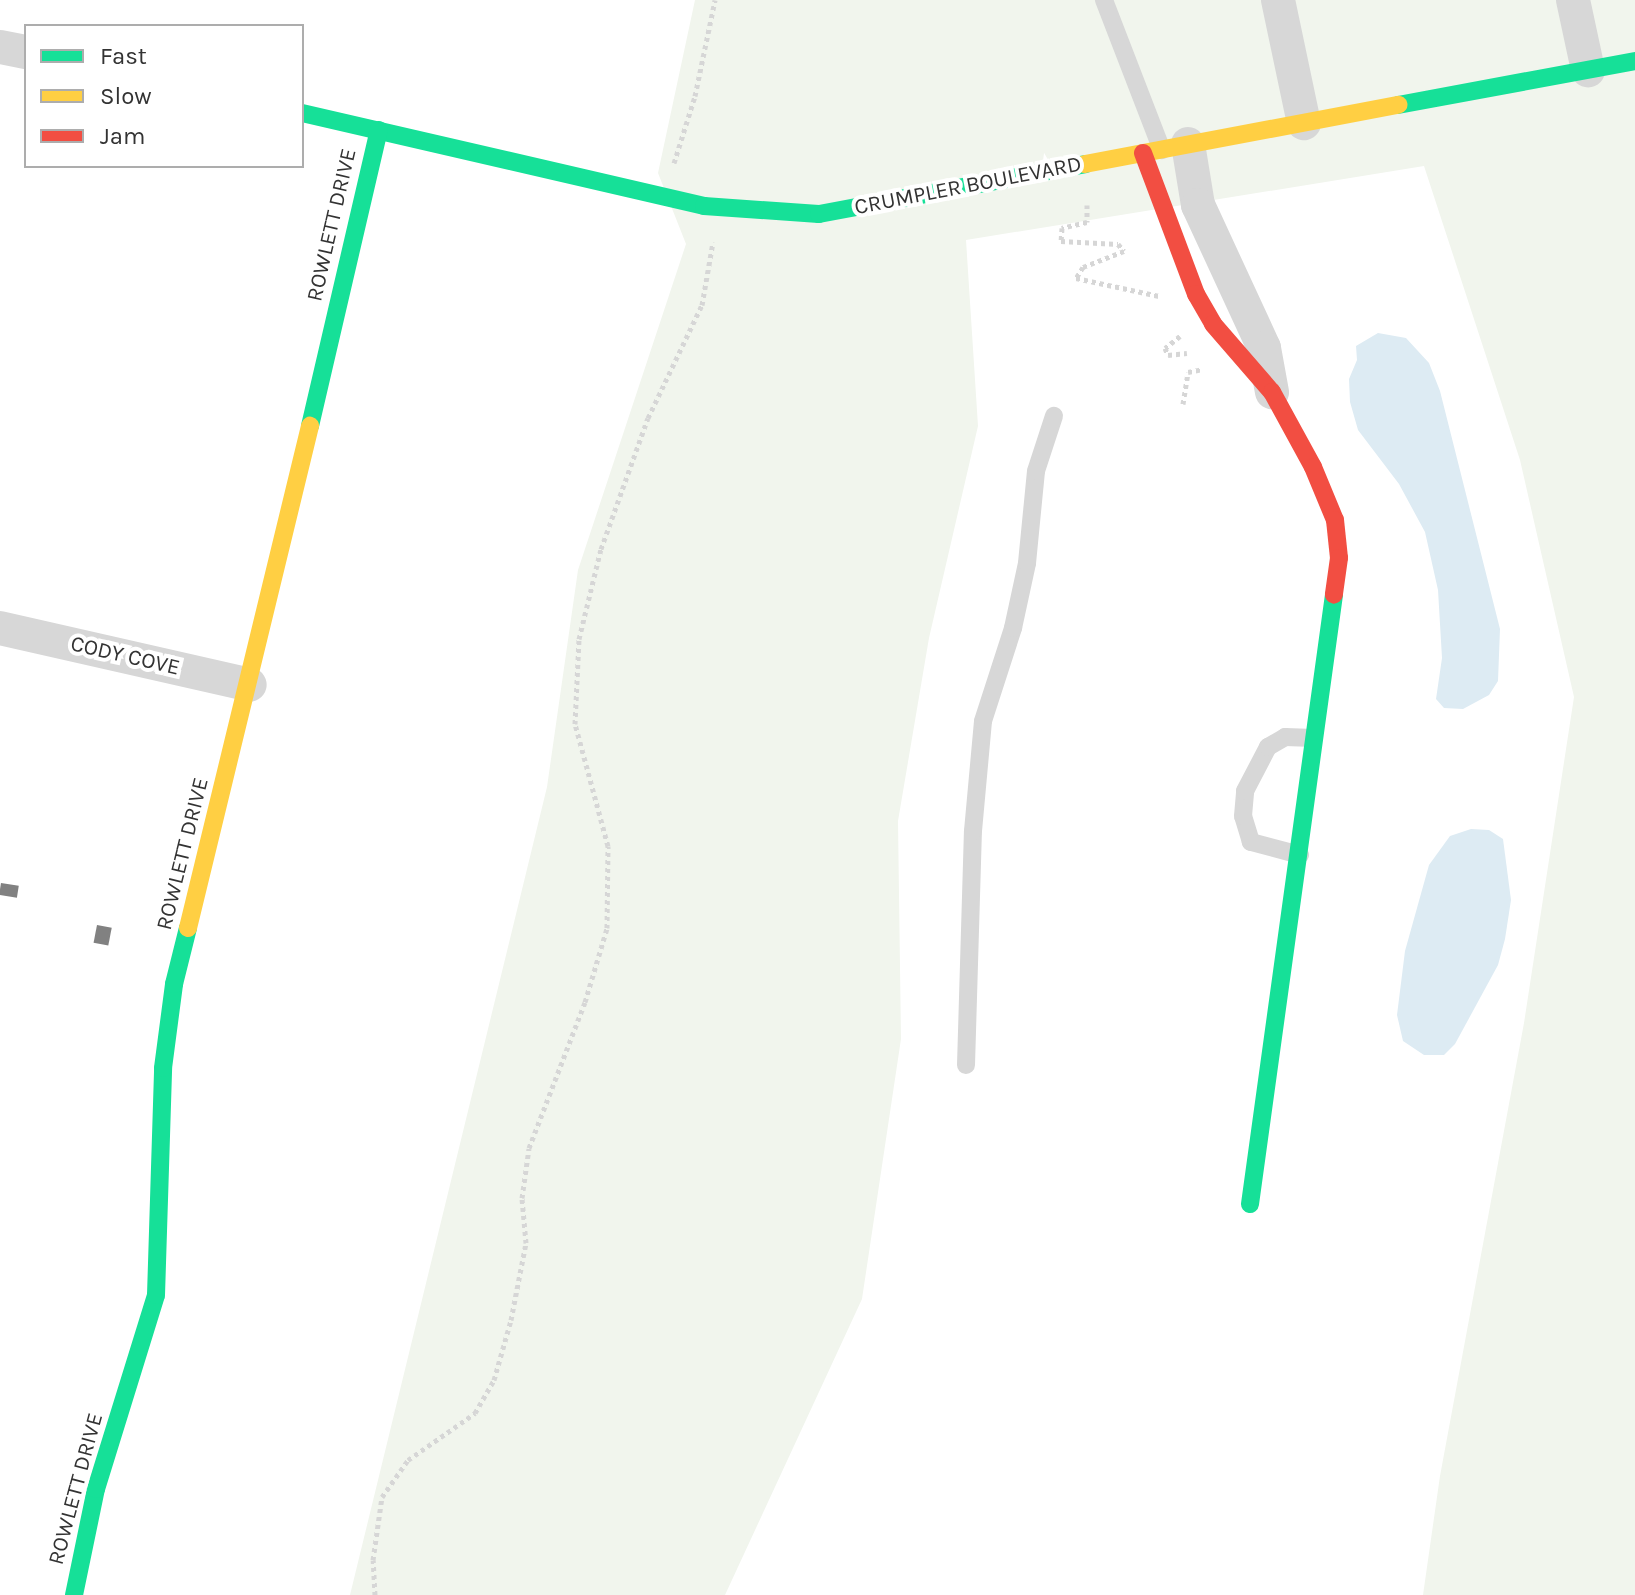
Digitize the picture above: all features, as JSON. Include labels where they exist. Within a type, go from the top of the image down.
[{"type":"street","points":[[1278,0],[1304,123]]},
{"type":"street","points":[[1573,0],[1588,70]]},
{"type":"street","points":[[0,47],[24,52]]},
{"type":"street","name":"CRUMPLER BOULEVARD","points":[[304,113],[704,206],[819,214],[1635,61]]},
{"type":"street","name":"ROWLETT DRIVE","points":[[74,1595],[96,1489],[156,1295],[163,1068],[174,984],[250,685],[379,130]]},
{"type":"street","points":[[1164,149],[1198,205],[1264,348],[1272,392]]},
{"type":"street","points":[[1164,149],[1196,294],[1213,324],[1272,392],[1335,520],[1339,558],[1250,1204]]},
{"type":"street","name":"CODY COVE","points":[[0,628],[250,685]]},
{"type":"lane","points":[[1104,0],[1164,149]]},
{"type":"lane","points":[[966,1065],[973,831],[983,721],[1013,628],[1027,563],[1036,471],[1054,416]]},
{"type":"lane","points":[[1300,855],[1251,842],[1243,816],[1245,791],[1268,747],[1285,737],[1316,739]]},
{"type":"path","points":[[672,169],[695,96],[715,0]]},
{"type":"path","points":[[1087,205],[1087,222],[1062,228],[1061,241],[1118,244],[1124,251],[1083,267],[1076,278],[1164,297],[1167,304]]},
{"type":"path","points":[[375,1595],[373,1560],[382,1497],[408,1460],[475,1413],[494,1380],[511,1320],[526,1243],[522,1198],[529,1148],[585,1002],[607,928],[608,846],[575,724],[579,639],[601,549],[648,418],[702,305],[713,237]]},
{"type":"path","points":[[1176,330],[1180,336],[1165,348],[1168,355],[1196,355]]},
{"type":"path","points":[[1183,404],[1188,372],[1195,368],[1211,371]]},
{"type":"shaded area","points":[[695,0],[1635,0],[1635,1595],[1423,1595],[1440,1476],[1524,1023],[1574,697],[1520,460],[1424,166],[966,240],[978,426],[929,638],[898,821],[901,1039],[862,1299],[725,1595],[350,1595],[547,787],[578,570],[686,244],[658,173]]},
{"type":"shaded area","points":[[1378,333],[1406,338],[1429,363],[1440,391],[1500,629],[1498,681],[1489,695],[1463,709],[1444,708],[1436,699],[1442,658],[1438,590],[1425,532],[1399,484],[1358,430],[1350,402],[1349,379],[1357,360],[1356,346]]},
{"type":"shaded area","points":[[1471,829],[1489,830],[1503,839],[1511,900],[1505,939],[1498,965],[1455,1044],[1444,1055],[1424,1055],[1403,1041],[1397,1015],[1405,951],[1429,865],[1450,836]]},
{"type":"building","points":[[1,883],[19,886],[17,898],[0,895]]},
{"type":"building","points":[[97,925],[112,928],[108,946],[94,943]]},
{"type":"traffic: fast","points":[[1398,105],[1635,61]]},
{"type":"traffic: fast","points":[[304,113],[704,206],[819,214],[1085,164]]},
{"type":"traffic: fast","points":[[310,426],[379,130]]},
{"type":"traffic: fast","points":[[1250,1204],[1334,595]]},
{"type":"traffic: fast","points":[[74,1595],[96,1489],[156,1295],[163,1068],[174,984],[188,928]]},
{"type":"traffic: slow","points":[[1085,164],[1398,105]]},
{"type":"traffic: slow","points":[[188,928],[310,426]]},
{"type":"traffic: jam","points":[[1143,153],[1196,294],[1213,324],[1272,392],[1313,467],[1335,520],[1339,558],[1334,595]]}]
